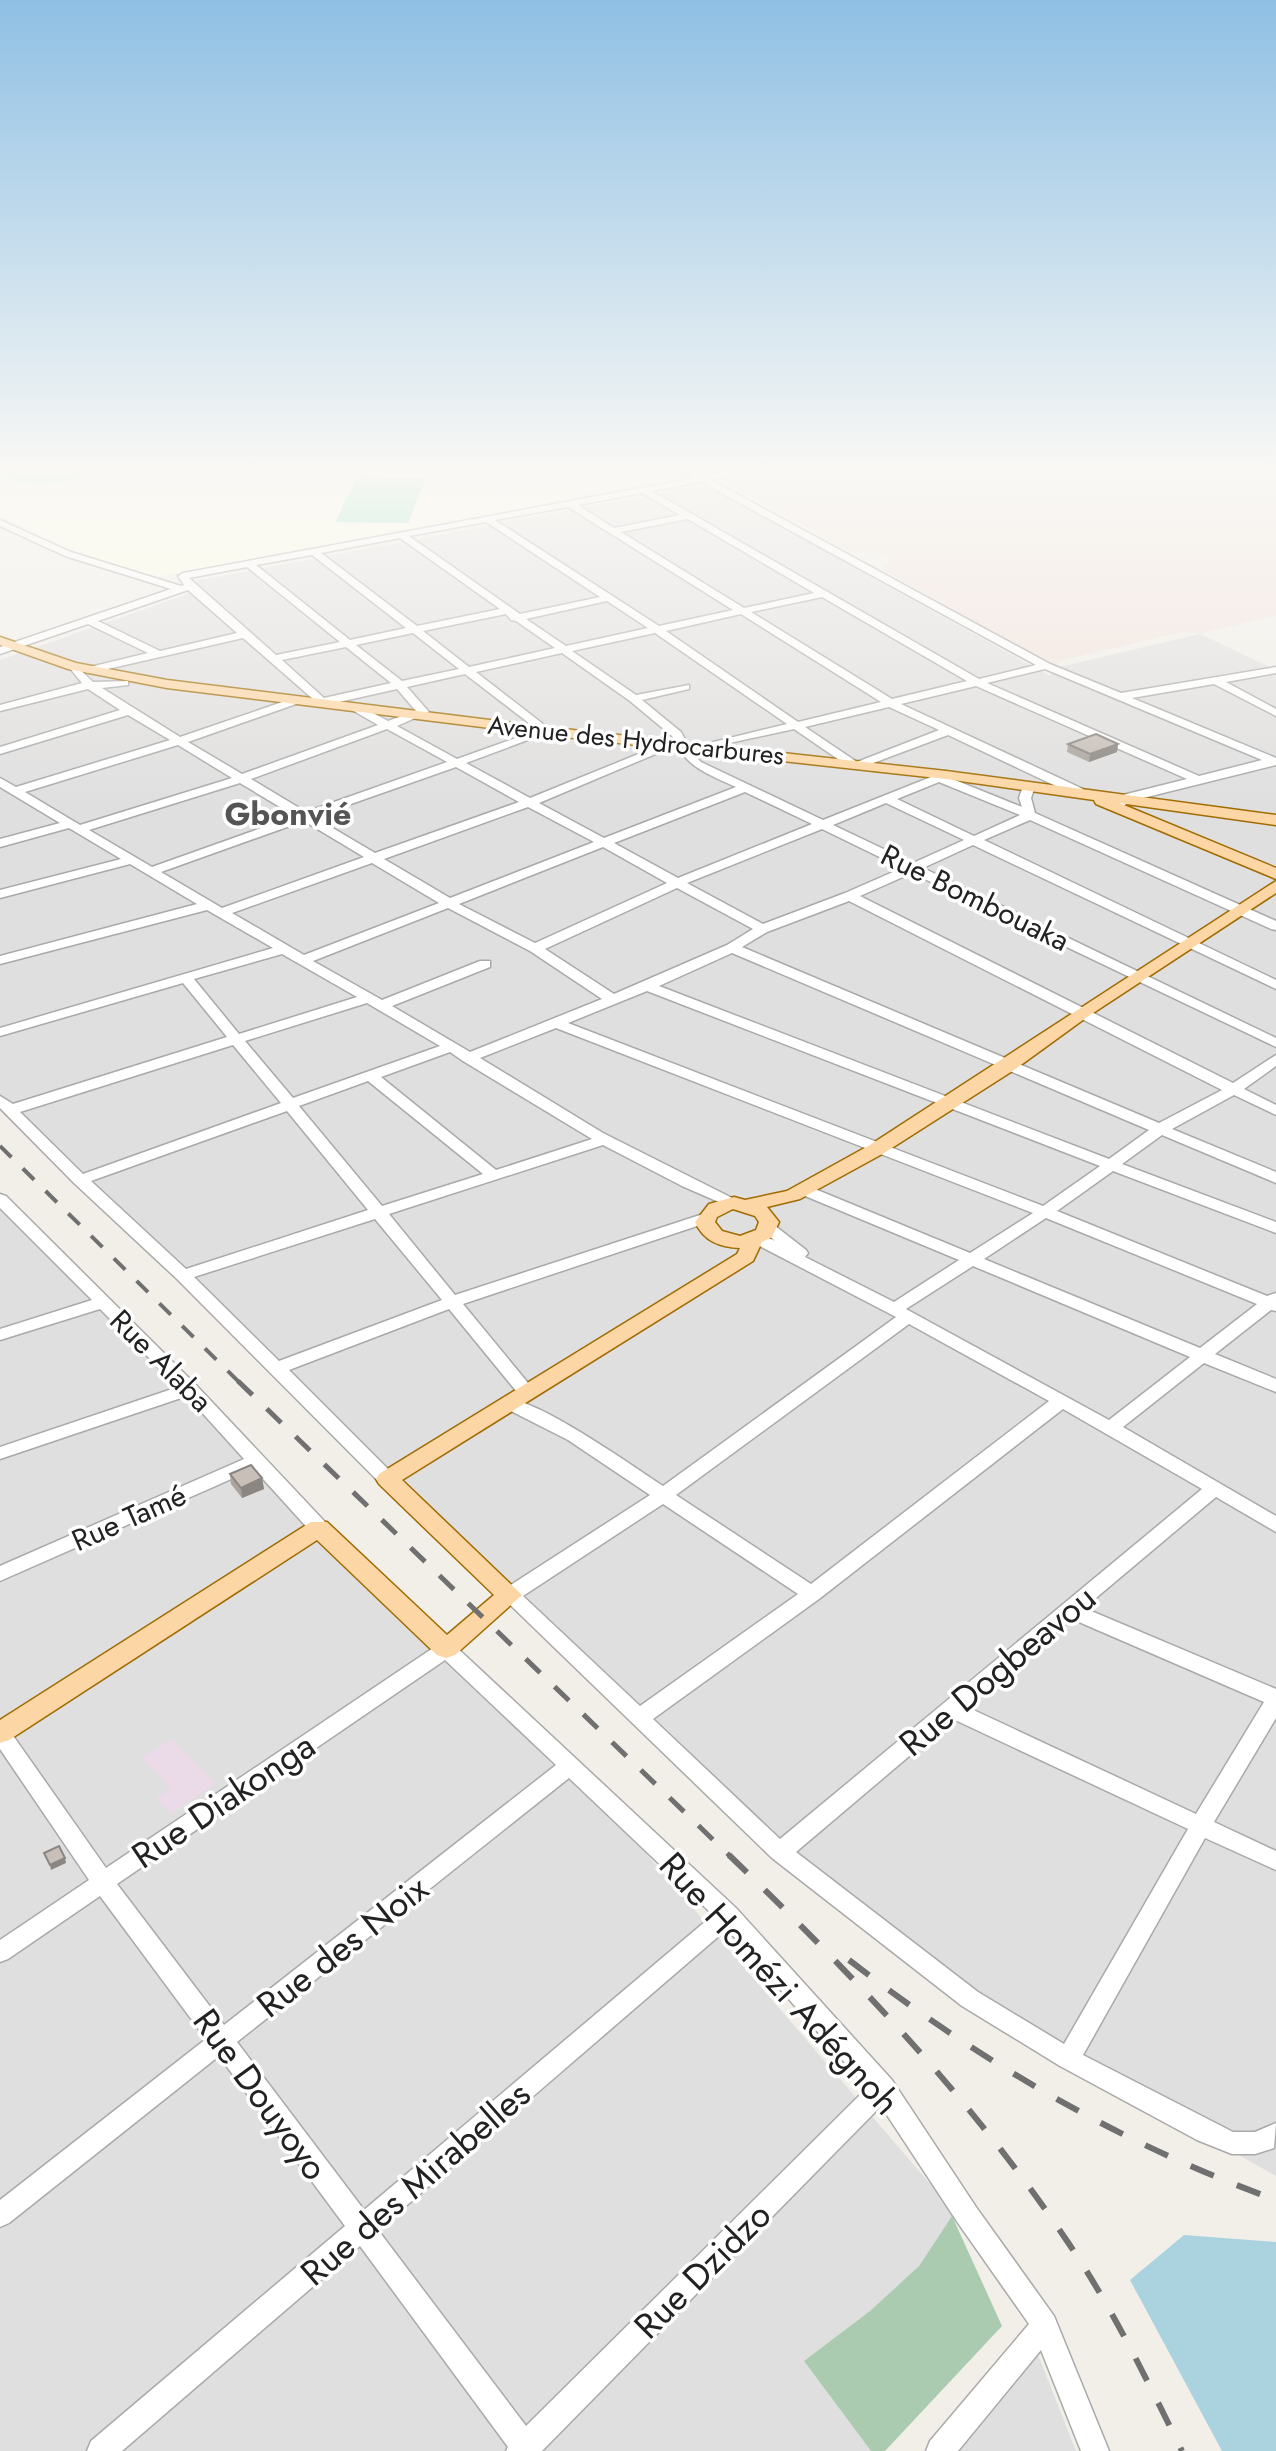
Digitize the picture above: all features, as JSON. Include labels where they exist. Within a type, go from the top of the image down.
[{"type":"main road","name":"Avenue des Hydrocarbures","points":[[4,646],[73,666],[92,676],[1079,792],[1121,802]]},
{"type":"main road","points":[[1121,802],[1276,820]]},
{"type":"main road","points":[[1121,802],[1276,874]]},
{"type":"main road","points":[[0,1733],[319,1528],[446,1649],[510,1595],[387,1479],[746,1257],[761,1231],[798,1193],[877,1149],[1008,1066],[1081,1013],[1276,886]]},
{"type":"main road","points":[[710,1225],[717,1208],[798,1193]]},
{"type":"main road","points":[[741,1204],[761,1231]]},
{"type":"main road","points":[[710,1225],[733,1241],[761,1231]]},
{"type":"main road","points":[[710,1225],[727,1249],[729,1259],[724,1271]]},
{"type":"street","points":[[162,580],[186,587],[325,703],[826,593]]},
{"type":"street","points":[[184,580],[186,587]]},
{"type":"street","points":[[0,843],[75,826],[240,779],[419,715],[423,708],[401,686],[269,580]]},
{"type":"street","points":[[351,580],[546,731]]},
{"type":"street","name":"Rue Bombouaka","points":[[464,580],[634,699],[677,734],[676,745],[691,761],[1276,1043]]},
{"type":"street","points":[[581,580],[856,765],[948,731]]},
{"type":"street","points":[[693,580],[890,703],[1079,792]]},
{"type":"street","points":[[804,580],[978,683],[1198,780]]},
{"type":"street","points":[[888,580],[1046,666],[1275,761]]},
{"type":"street","points":[[4,646],[90,621],[186,587]]},
{"type":"street","points":[[273,659],[415,630],[608,598]]},
{"type":"street","points":[[90,621],[158,654]]},
{"type":"street","points":[[0,708],[69,688],[92,676],[158,654],[245,634]]},
{"type":"street","points":[[701,748],[1046,666]]},
{"type":"street","points":[[1119,697],[1276,670]]},
{"type":"street","points":[[92,676],[124,683],[144,680]]},
{"type":"street","points":[[92,676],[107,694],[129,711],[375,856],[450,904],[535,948],[613,1000]]},
{"type":"street","points":[[1215,680],[1276,713]]},
{"type":"street","points":[[107,694],[124,683]]},
{"type":"street","points":[[634,699],[685,687]]},
{"type":"street","points":[[5,787],[180,741],[295,701]]},
{"type":"street","points":[[356,708],[762,929]]},
{"type":"street","points":[[0,751],[129,711]]},
{"type":"street","points":[[152,871],[546,731]]},
{"type":"street","points":[[223,912],[530,802],[676,745]]},
{"type":"street","points":[[1121,802],[1275,761]]},
{"type":"street","points":[[535,948],[679,882],[943,776],[1276,926]]},
{"type":"street","points":[[1029,786],[1025,798],[1030,815]]},
{"type":"street","points":[[5,787],[382,1005],[604,1140],[700,1190],[741,1204]]},
{"type":"street","points":[[303,960],[744,788]]},
{"type":"street","points":[[887,799],[1276,985]]},
{"type":"street","points":[[468,1058],[559,1024],[647,986],[732,948],[762,929],[850,896],[1030,815]]},
{"type":"street","points":[[0,894],[132,860]]},
{"type":"street","points":[[850,896],[1276,1111]]},
{"type":"street","points":[[0,960],[209,905]]},
{"type":"street","points":[[732,948],[1276,1178]]},
{"type":"street","points":[[0,1032],[284,949]]},
{"type":"street","points":[[382,1005],[485,964]]},
{"type":"street","points":[[186,978],[454,1301],[519,1398],[812,1594]]},
{"type":"street","points":[[647,986],[947,1104],[1276,1228]]},
{"type":"street","points":[[367,998],[5,1105],[80,1180],[183,1275],[387,1479]]},
{"type":"street","points":[[559,1024],[1273,1302]]},
{"type":"street","points":[[80,1180],[450,1047]]},
{"type":"street","points":[[1276,1059],[1233,1090],[1162,1128],[1045,1212],[972,1259],[664,1495],[510,1595],[780,1852],[958,1991],[1068,2059],[1232,2143],[1255,2143],[1276,2134]]},
{"type":"street","points":[[371,1076],[491,1173]]},
{"type":"street","points":[[183,1275],[491,1173],[604,1140]]},
{"type":"street","points":[[276,1369],[454,1301],[666,1229],[710,1225],[700,1190]]},
{"type":"street","points":[[798,1193],[972,1259],[1276,1386]]},
{"type":"street","name":"Rue Alaba","points":[[4,1208],[190,1389],[319,1528]]},
{"type":"street","points":[[761,1231],[817,1267],[1061,1401],[1276,1525]]},
{"type":"street","points":[[0,1335],[103,1302]]},
{"type":"street","points":[[1109,1429],[1273,1302]]},
{"type":"street","points":[[0,1453],[190,1389]]},
{"type":"street","points":[[639,1718],[812,1594],[1061,1401]]},
{"type":"street","name":"Rue Tamé","points":[[0,1574],[257,1460]]},
{"type":"street","name":"Rue Dogbeavou","points":[[780,1852],[1215,1488]]},
{"type":"street","points":[[1068,2059],[1276,1699],[1070,1610]]},
{"type":"street","name":"Rue Homézi Adégnoh","points":[[446,1649],[728,1915],[883,2088],[1045,2325],[1095,2451]]},
{"type":"street","name":"Rue Diakonga","points":[[0,1952],[446,1649]]},
{"type":"street","points":[[950,1708],[1276,1861]]},
{"type":"street","name":"Rue Douyoyo","points":[[0,1733],[103,1882],[524,2449]]},
{"type":"street","name":"Rue des Noix","points":[[0,2215],[571,1765]]},
{"type":"street","name":"Rue des Mirabelles","points":[[101,2451],[728,1915]]},
{"type":"street","name":"Rue Dzidzo","points":[[524,2449],[883,2088]]},
{"type":"street","points":[[940,2451],[1045,2325]]},
{"type":"shaded area","points":[[877,580],[1050,676],[1055,668],[1200,634],[1276,670],[1276,2176],[972,2004],[669,1743],[534,1617],[306,1388],[0,1095],[0,660],[188,594],[191,582]]},
{"type":"shaded area","points":[[902,580],[1276,580],[1276,615],[1200,634],[1186,631],[1060,661],[1055,668]]},
{"type":"shaded area","points":[[0,1204],[631,1836],[938,2193],[952,2216],[919,2266],[870,2311],[804,2361],[871,2451],[0,2451]]},
{"type":"shaded area","points":[[171,1739],[216,1783],[171,1814],[156,1799],[171,1788],[141,1758]]},
{"type":"shaded area","points":[[952,2216],[1002,2326],[885,2451],[871,2451],[804,2361],[870,2311],[919,2266]]},
{"type":"shaded area","points":[[1037,2352],[1076,2451],[953,2451]]},
{"type":"water","points":[[1184,2235],[1276,2242],[1276,2451],[1222,2451],[1130,2280]]},
{"type":"building","points":[[1096,734],[1118,744],[1090,754],[1068,744]]},
{"type":"building","points":[[251,1465],[262,1478],[241,1488],[230,1474]]},
{"type":"building","points":[[59,1846],[65,1858],[50,1865],[44,1853]]},
{"type":"railway","points":[[0,1146],[240,1383]]},
{"type":"railway","points":[[238,1381],[731,1857]]},
{"type":"railway","points":[[729,1855],[864,1991],[990,2135],[1098,2289],[1182,2451]]},
{"type":"railway","points":[[849,1960],[949,2033],[1053,2097],[1162,2153],[1276,2200]]},
{"type":"district","name":"Gbonvié","points":[[288,814]]}]
